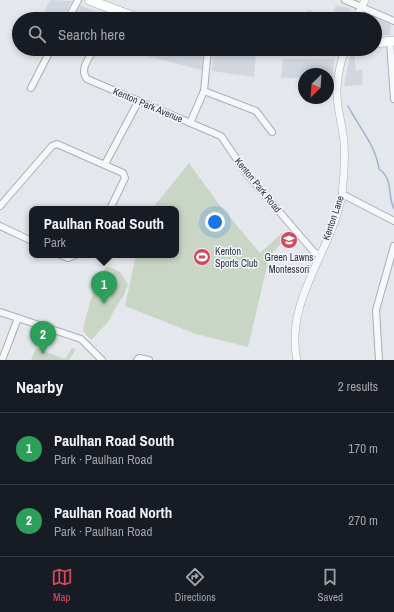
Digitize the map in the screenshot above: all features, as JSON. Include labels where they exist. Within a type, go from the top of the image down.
[{"type":"main road","points":[[90,0],[120,12]]},
{"type":"main road","points":[[382,42],[392,41]]},
{"type":"street","points":[[72,12],[78,0]]},
{"type":"street","points":[[344,0],[373,12]]},
{"type":"street","points":[[359,12],[365,0]]},
{"type":"street","points":[[382,16],[394,21]]},
{"type":"street","points":[[392,41],[394,99]]},
{"type":"street","points":[[31,88],[47,56]]},
{"type":"street","name":"Kenton Park Avenue","points":[[90,56],[84,69],[84,74],[87,79],[190,123],[204,91],[207,56]]},
{"type":"street","name":"Kenton Lane","points":[[297,360],[295,334],[302,300],[336,214],[342,194],[344,144],[337,94],[337,79],[343,56]]},
{"type":"street","points":[[204,91],[256,111],[272,132]]},
{"type":"street","points":[[105,164],[138,102]]},
{"type":"street","name":"Kenton Park Road","points":[[190,123],[221,136],[246,173],[314,252],[320,255]]},
{"type":"street","points":[[0,206],[52,146],[57,144],[123,173],[125,178],[111,206]]},
{"type":"street","points":[[342,194],[394,221]]},
{"type":"street","points":[[0,226],[29,240]]},
{"type":"street","points":[[379,360],[376,310],[394,246]]},
{"type":"street","points":[[0,312],[81,339],[102,360]]},
{"type":"street","points":[[2,360],[18,318]]},
{"type":"street","points":[[137,360],[139,358],[149,360]]},
{"type":"shaded area","points":[[50,0],[72,1],[66,12],[44,12]]},
{"type":"shaded area","points":[[80,5],[96,12],[76,12]]},
{"type":"shaded area","points":[[336,5],[351,9],[350,12],[333,12]]},
{"type":"shaded area","points":[[382,21],[391,25],[390,35],[382,36]]},
{"type":"shaded area","points":[[147,56],[203,56],[202,70]]},
{"type":"shaded area","points":[[213,56],[256,56],[254,77],[212,71]]},
{"type":"shaded area","points":[[350,56],[354,56],[356,70],[362,70],[363,85],[344,86]]},
{"type":"shaded area","points":[[283,59],[334,59],[334,68],[298,68],[298,78],[281,78]]},
{"type":"green space","name":"Kenton Sports Club","points":[[189,163],[218,203],[260,253],[282,233],[287,238],[267,258],[268,262],[248,347],[196,334],[125,306],[135,258],[179,258],[179,206],[154,206]]},
{"type":"green space","points":[[108,266],[120,272],[128,284],[124,295],[108,322],[91,340],[83,331],[84,324],[99,277]]},
{"type":"green space","points":[[36,348],[65,359],[72,348],[76,349],[69,360],[31,360]]},
{"type":"waterway","points":[[348,106],[371,144],[379,169],[387,178],[394,209]]},
{"type":"place","name":"Green Lawns Montessori","points":[[289,240]]},
{"type":"place","name":"Kenton Sports Club","points":[[202,257]]},
{"type":"place","name":"Paulhan Road South","points":[[104,304]]},
{"type":"place","name":"Paulhan Road North","points":[[43,354]]}]
